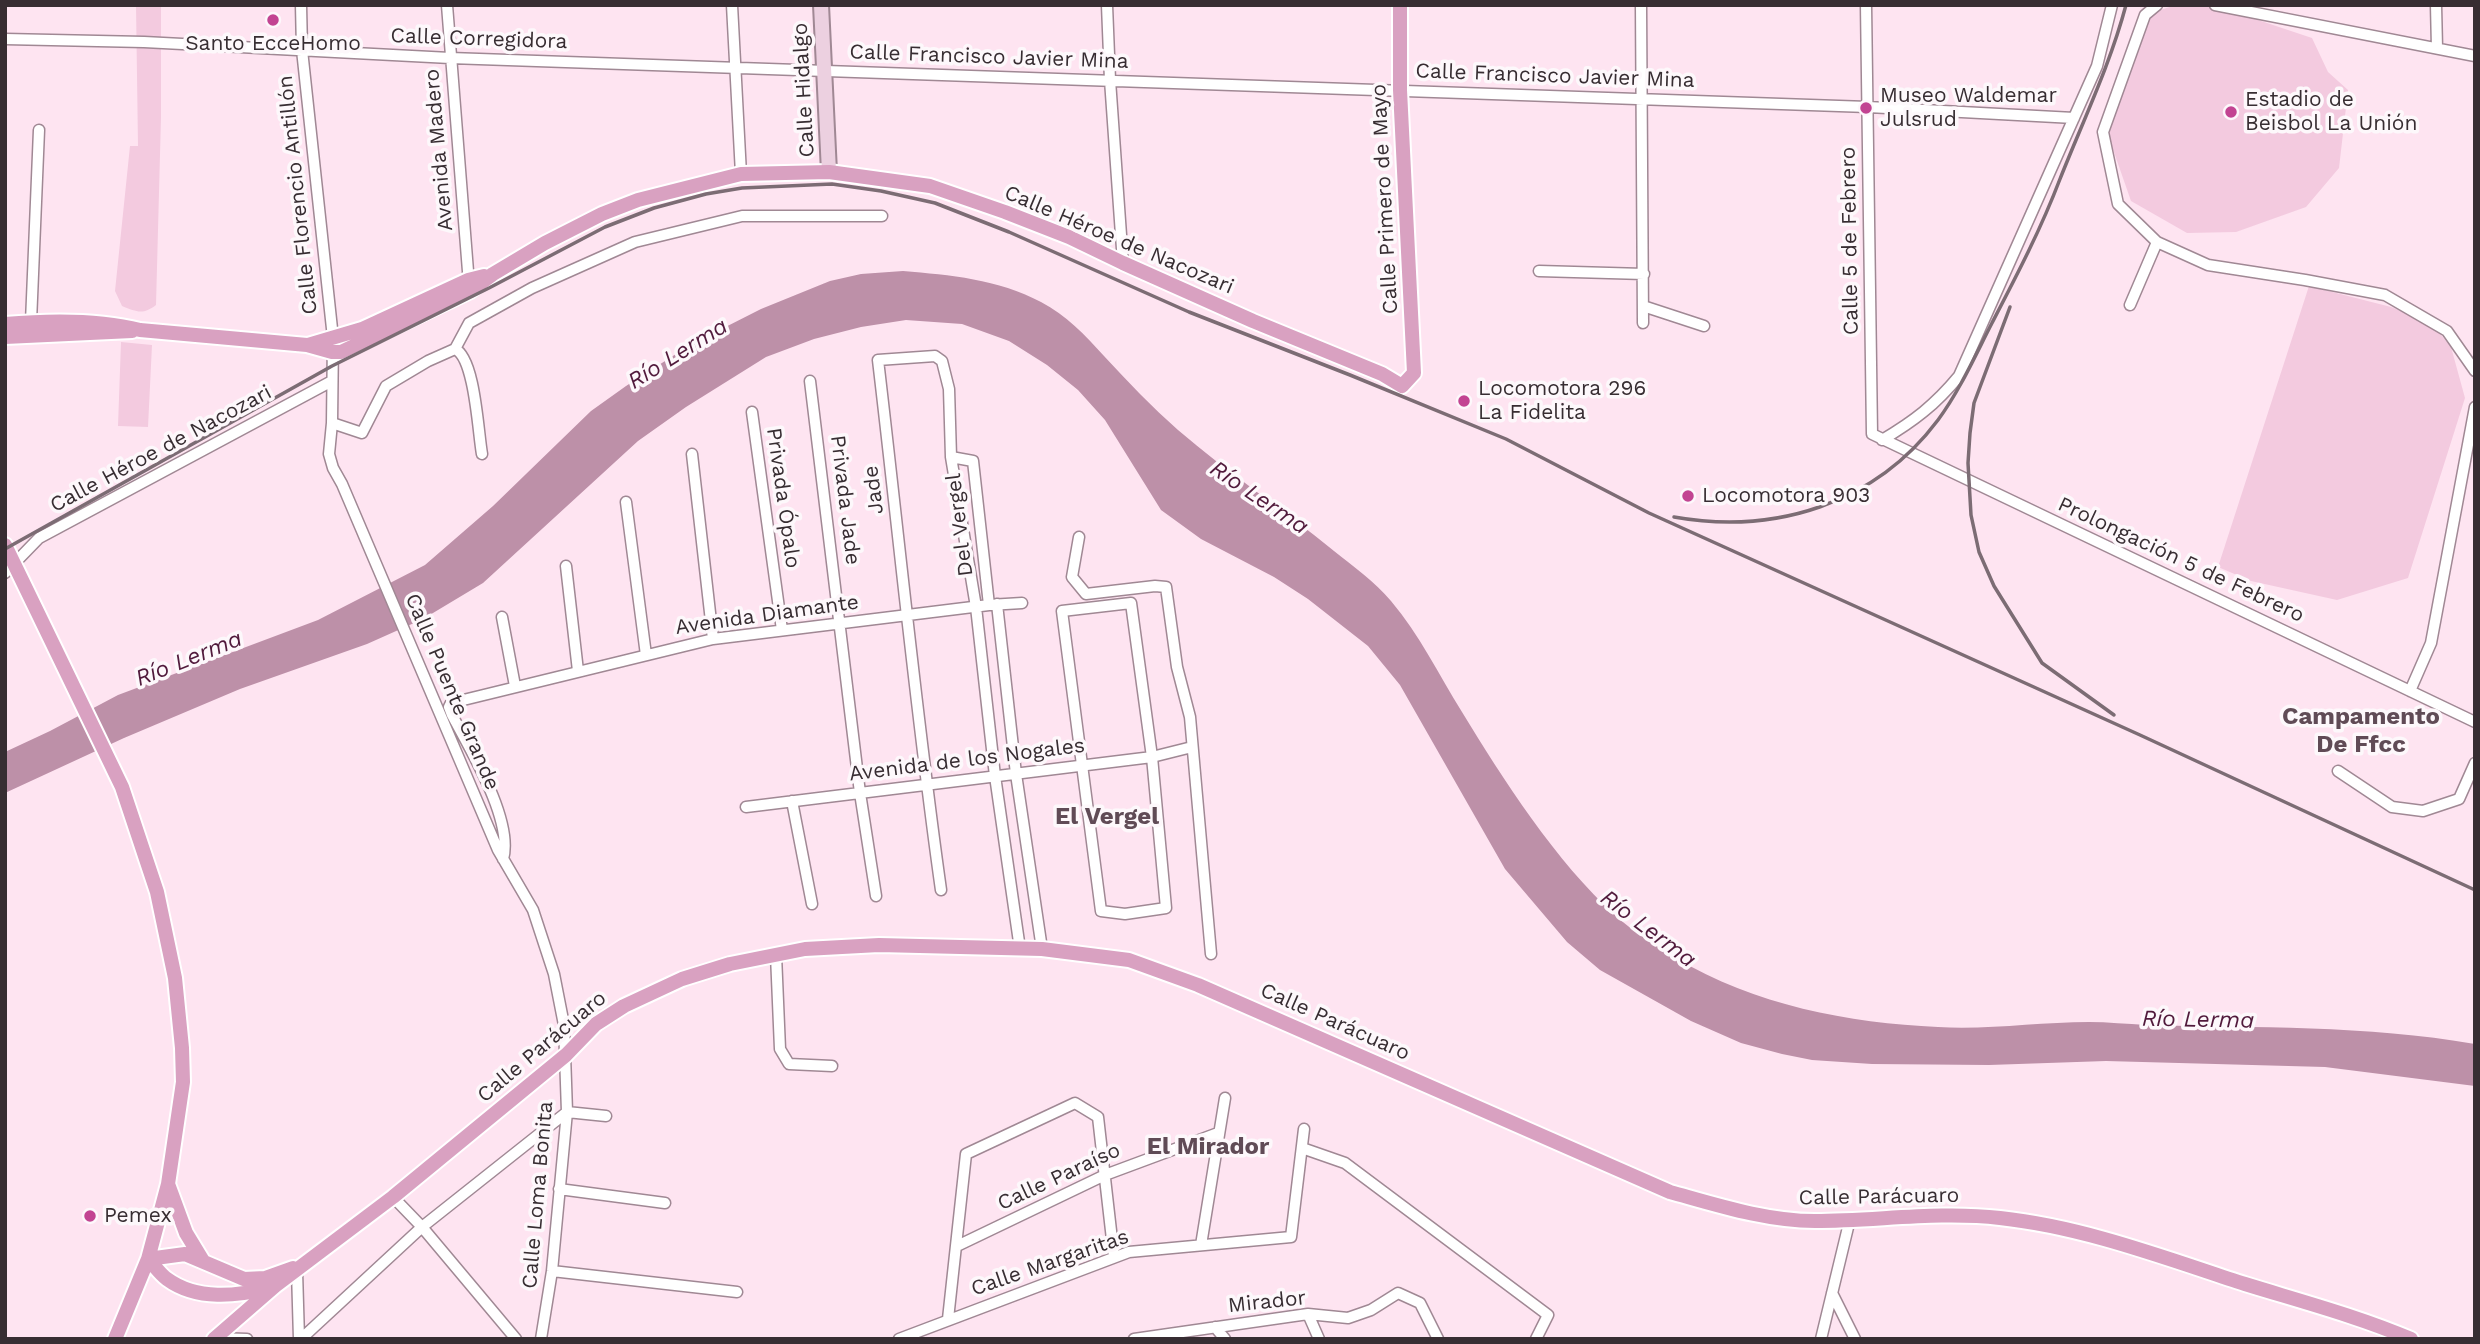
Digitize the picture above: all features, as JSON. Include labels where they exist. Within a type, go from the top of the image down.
[{"type":"main road","name":"Calle Primero de Mayo","points":[[1400,5],[1400,90],[1414,373],[1402,386]]},
{"type":"main road","name":"Calle Héroe de Nacozari","points":[[332,345],[362,329],[469,286],[602,214],[650,197],[741,174],[830,173],[930,186],[1069,237],[1253,321],[1382,374],[1402,386]]},
{"type":"main road","points":[[5,324],[114,323],[141,330],[332,345]]},
{"type":"main road","points":[[5,337],[114,334],[141,330]]},
{"type":"main road","points":[[5,545],[10,567],[74,684],[122,787],[157,892],[175,978],[183,1048],[183,1082],[168,1184],[148,1259],[114,1339]]},
{"type":"main road","name":"Calle Parácuaro","points":[[302,1267],[393,1197],[566,1055],[597,1024],[624,1006],[681,979],[730,964],[805,949],[879,945],[1042,949],[1129,960],[1198,985],[1670,1192],[1777,1218],[1814,1221],[1919,1215],[2000,1218],[2072,1231],[2168,1259],[2411,1339]]},
{"type":"main road","points":[[168,1184],[186,1233],[203,1261]]},
{"type":"main road","points":[[148,1259],[185,1254],[244,1279],[265,1278],[302,1267]]},
{"type":"main road","points":[[148,1259],[168,1279],[201,1293],[239,1296],[275,1286]]},
{"type":"main road","points":[[215,1338],[275,1286],[302,1267]]},
{"type":"street","name":"Calle Florencio Antillón","points":[[301,5],[302,50],[332,345]]},
{"type":"street","name":"Avenida Madero","points":[[447,5],[469,286]]},
{"type":"street","points":[[732,5],[741,174]]},
{"type":"street","name":"Calle Hidalgo","points":[[821,5],[830,173]]},
{"type":"street","points":[[1107,5],[1123,263]]},
{"type":"street","points":[[1641,5],[1643,323]]},
{"type":"street","name":"Calle 5 de Febrero","points":[[1867,5],[1872,434]]},
{"type":"street","points":[[1882,440],[1923,414],[1959,376],[2097,66],[2112,5]]},
{"type":"street","points":[[2157,5],[2145,15],[2103,132],[2118,204],[2157,242],[2208,265],[2385,295],[2447,331],[2475,371]]},
{"type":"street","points":[[2215,5],[2475,55]]},
{"type":"street","points":[[2436,5],[2437,48]]},
{"type":"street","name":"Calle Corregidora","points":[[5,39],[144,42],[450,58],[825,71]]},
{"type":"street","name":"Calle Francisco Javier Mina","points":[[825,71],[1868,107],[2074,118]]},
{"type":"street","points":[[31,322],[39,130]]},
{"type":"street","points":[[332,423],[362,433],[386,386],[428,361],[455,349],[469,323],[532,288],[635,242],[742,216],[882,216]]},
{"type":"street","points":[[2130,305],[2157,242]]},
{"type":"street","points":[[1539,271],[1644,274]]},
{"type":"street","points":[[1643,306],[1704,326]]},
{"type":"street","name":"Calle Puente Grande","points":[[332,345],[332,423],[329,454],[333,468],[500,854],[533,910],[554,974],[564,1025],[566,1055]]},
{"type":"street","points":[[455,349],[460,351],[465,359],[472,385],[482,454]]},
{"type":"street","name":"Del Vergel","points":[[878,360],[935,356],[942,361],[949,389],[951,457],[976,607],[995,776],[1020,949]]},
{"type":"street","name":"Jade","points":[[878,360],[909,615],[926,785],[941,890]]},
{"type":"street","name":"Calle Héroe de Nacozari","points":[[10,567],[39,538],[332,381]]},
{"type":"street","name":"Privada Jade","points":[[810,382],[860,793],[876,896]]},
{"type":"street","points":[[2410,691],[2431,643],[2475,407]]},
{"type":"street","name":"Privada Ópalo","points":[[752,412],[782,630]]},
{"type":"street","name":"Prolongación 5 de Febrero","points":[[1872,434],[2475,722]]},
{"type":"street","points":[[692,454],[712,639]]},
{"type":"street","name":"Del Vergel","points":[[951,457],[973,461],[993,605]]},
{"type":"street","points":[[626,502],[646,655]]},
{"type":"street","points":[[1079,537],[1072,578],[1086,594],[1166,587],[1177,667],[1190,717],[1211,954]]},
{"type":"street","points":[[566,566],[578,671]]},
{"type":"street","name":"Avenida Diamante","points":[[500,854],[506,850],[500,816],[486,780],[449,707],[451,703],[712,639],[1022,603]]},
{"type":"street","points":[[1131,603],[1152,757],[1166,908],[1125,914],[1101,911],[1062,611],[1131,603]]},
{"type":"street","points":[[993,605],[1042,949]]},
{"type":"street","points":[[502,617],[515,686]]},
{"type":"street","name":"Avenida de los Nogales","points":[[746,807],[1152,757],[1192,747]]},
{"type":"street","points":[[2338,771],[2392,807],[2423,811],[2459,799],[2475,763]]},
{"type":"street","points":[[792,801],[811,904]]},
{"type":"street","points":[[776,955],[780,1049],[789,1064],[832,1066]]},
{"type":"street","name":"Calle Loma Bonita","points":[[541,1339],[552,1271],[567,1112],[566,1055]]},
{"type":"street","points":[[1201,1245],[1224,1098]]},
{"type":"street","points":[[948,1319],[966,1154],[1075,1103],[1098,1117],[1114,1257]]},
{"type":"street","points":[[300,1339],[422,1227],[567,1112],[606,1116]]},
{"type":"street","points":[[1304,1129],[1302,1147],[1345,1163],[1548,1315],[1536,1339]]},
{"type":"street","name":"Calle Paraíso","points":[[957,1246],[1105,1175],[1218,1133]]},
{"type":"street","name":"Calle Margaritas","points":[[906,1337],[1129,1252],[1291,1237],[1302,1147]]},
{"type":"street","points":[[558,1189],[665,1203]]},
{"type":"street","points":[[393,1197],[422,1227],[516,1339]]},
{"type":"street","points":[[1821,1339],[1850,1219]]},
{"type":"street","points":[[300,1339],[302,1267]]},
{"type":"street","points":[[552,1271],[737,1292]]},
{"type":"street","name":"Mirador","points":[[1134,1339],[1308,1314],[1348,1318],[1371,1310],[1398,1293],[1420,1303],[1438,1339]]},
{"type":"street","points":[[1832,1293],[1855,1339]]},
{"type":"street","points":[[1308,1314],[1318,1339]]},
{"type":"street","points":[[1215,1327],[1226,1339]]},
{"type":"street","points":[[215,1338],[247,1339]]},
{"type":"shaded area","points":[[136,5],[161,5],[156,305],[140,312],[122,306],[115,291],[130,146],[138,146]]},
{"type":"shaded area","name":"Estadio de Beisbol La Unión","points":[[2176,5],[2219,7],[2312,38],[2328,72],[2348,90],[2339,168],[2306,207],[2236,232],[2187,233],[2131,201],[2108,135],[2151,13]]},
{"type":"shaded area","points":[[2309,286],[2391,307],[2432,324],[2451,347],[2465,398],[2408,578],[2337,600],[2251,581],[2218,567]]},
{"type":"shaded area","points":[[121,342],[152,345],[148,427],[118,426]]},
{"type":"water","name":"Río Lerma","points":[[903,271],[991,283],[1025,294],[1050,307],[1082,333],[1178,430],[1371,581],[1411,627],[1513,792],[1572,871],[1629,927],[1706,974],[1737,988],[1803,1009],[1904,1025],[1976,1027],[2096,1022],[2311,1028],[2434,1038],[2475,1044],[2475,1086],[2325,1067],[2106,1061],[1989,1065],[1872,1064],[1812,1060],[1741,1043],[1691,1021],[1600,970],[1567,942],[1505,869],[1400,685],[1368,646],[1308,599],[1274,577],[1201,539],[1161,510],[1105,420],[1078,390],[1047,365],[1009,341],[962,324],[906,320],[861,327],[814,339],[766,357],[638,441],[483,583],[423,619],[367,644],[240,689],[124,738],[5,793],[5,752],[118,695],[318,620],[425,565],[493,506],[591,411],[690,345],[761,309],[830,281],[861,274]]},
{"type":"railway","points":[[1674,517],[1749,521],[1820,507],[1853,492],[1884,473],[1913,449],[1938,420],[1953,397],[2028,252],[2096,93],[2126,5]]},
{"type":"railway","points":[[5,549],[332,366],[605,227],[654,208],[706,194],[742,188],[832,184],[935,203],[1009,232],[1189,312],[1506,439],[1649,513],[2475,890]]},
{"type":"railway","points":[[2010,307],[1974,403],[1970,433],[1968,463],[1971,515],[1979,552],[1994,586],[2042,663],[2114,715]]},
{"type":"place","name":"Santo EcceHomo","points":[[273,20]]},
{"type":"place","name":"Museo Waldemar Julsrud","points":[[1866,108]]},
{"type":"place","name":"Estadio de Beisbol La Unión","points":[[2231,112]]},
{"type":"place","name":"Locomotora 296 La Fidelita","points":[[1464,401]]},
{"type":"place","name":"Locomotora 903","points":[[1688,496]]},
{"type":"place","name":"Pemex","points":[[90,1216]]},
{"type":"district","name":"Campamento De Ffcc","points":[[2361,731]]},
{"type":"district","name":"El Vergel","points":[[1107,817]]},
{"type":"district","name":"El Mirador","points":[[1208,1147]]}]
